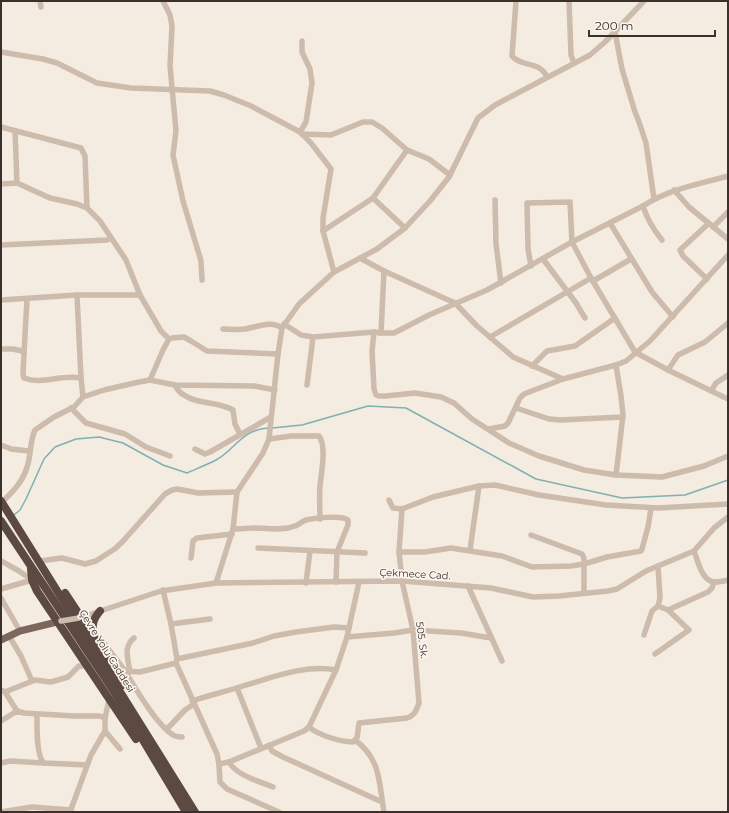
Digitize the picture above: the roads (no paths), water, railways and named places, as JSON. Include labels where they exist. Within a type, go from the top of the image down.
[{"type":"highway","name":"Çevre Yolu Caddesi","points":[[3,504],[196,812]]},
{"type":"highway","name":"Çevre Yolu Caddesi","points":[[1,521],[112,690],[165,780],[186,812]]},
{"type":"highway","points":[[39,560],[54,576],[96,640],[135,705],[166,765]]},
{"type":"highway","points":[[30,564],[32,580],[36,591],[59,622],[86,666],[165,780]]},
{"type":"highway","points":[[96,640],[93,631],[93,622],[100,611]]},
{"type":"main road","points":[[1,640],[20,631],[59,622]]},
{"type":"street","points":[[163,1],[170,15],[172,26],[170,66],[176,131],[173,155],[183,201],[201,261],[202,280]]},
{"type":"street","points":[[516,1],[512,56],[516,61],[539,67],[548,77]]},
{"type":"street","points":[[569,1],[572,55],[574,63]]},
{"type":"street","points":[[216,583],[232,532],[236,492],[263,453],[269,440],[278,354],[283,326],[299,304],[334,272],[377,250],[405,228],[430,201],[450,175],[478,118],[495,105],[590,55],[615,32],[644,1]]},
{"type":"street","points":[[615,32],[622,68],[646,143],[654,199]]},
{"type":"street","points":[[301,133],[306,122],[312,83],[310,69],[302,52],[302,41]]},
{"type":"street","points":[[1,52],[44,59],[57,63],[96,83],[124,87],[210,91],[251,106],[301,133],[311,143],[331,169],[323,218],[323,231],[334,272]]},
{"type":"street","points":[[301,133],[331,135],[363,122],[372,122],[382,128],[407,150],[429,159],[450,175]]},
{"type":"street","points":[[1,128],[81,148],[85,156],[88,208]]},
{"type":"street","points":[[15,131],[17,183]]},
{"type":"street","points":[[323,231],[373,198],[407,150]]},
{"type":"street","points":[[223,329],[245,329],[269,324],[283,326],[301,335],[313,337],[374,332],[394,333],[429,315],[487,290],[572,242],[654,199],[674,190],[728,176]]},
{"type":"street","points":[[1,184],[17,183],[50,198],[88,208],[100,221],[126,260],[140,294],[161,331],[169,340]]},
{"type":"street","points":[[674,190],[689,207],[728,239]]},
{"type":"street","points":[[373,198],[405,228]]},
{"type":"street","points":[[495,200],[496,244],[501,282]]},
{"type":"street","points":[[531,266],[528,249],[527,203],[570,202],[572,242],[592,280],[635,352],[728,399]]},
{"type":"street","points":[[643,206],[646,216],[662,240]]},
{"type":"street","points":[[707,279],[686,260],[680,250],[728,212]]},
{"type":"street","points":[[610,223],[652,292],[673,316]]},
{"type":"street","points":[[1,245],[63,243],[107,240],[111,238]]},
{"type":"street","points":[[489,429],[505,426],[508,423],[520,398],[524,394],[562,379],[626,361],[650,341],[728,255]]},
{"type":"street","points":[[360,258],[384,271],[455,303],[477,326],[513,357],[562,379]]},
{"type":"street","points":[[543,259],[553,270],[585,318]]},
{"type":"street","points":[[490,336],[567,292],[631,259]]},
{"type":"street","points":[[381,333],[384,271]]},
{"type":"street","points":[[1,300],[77,295],[140,294]]},
{"type":"street","points":[[3,504],[24,476],[35,430],[54,416],[80,402],[83,397],[77,295]]},
{"type":"street","points":[[27,299],[24,378],[30,380],[51,380],[75,376],[81,378]]},
{"type":"street","points":[[532,366],[547,351],[575,346],[615,318]]},
{"type":"street","points":[[668,370],[678,355],[705,342],[728,323]]},
{"type":"street","points":[[374,332],[372,351],[374,389],[376,394],[379,396],[386,396],[415,393],[441,398],[454,403],[472,419],[489,429],[496,436],[539,456],[584,470],[616,475],[662,478],[704,466],[728,456]]},
{"type":"street","points":[[150,380],[163,350],[172,338],[184,337],[207,351],[278,354]]},
{"type":"street","points":[[307,385],[313,337]]},
{"type":"street","points":[[1,349],[19,350],[24,354]]},
{"type":"street","points":[[616,365],[623,418],[616,475]]},
{"type":"street","points":[[711,391],[716,383],[728,375]]},
{"type":"street","points":[[83,397],[118,386],[150,380],[175,385],[254,386],[275,390]]},
{"type":"street","points":[[175,385],[184,396],[206,403],[221,404],[233,410],[235,424],[240,434]]},
{"type":"street","points":[[71,408],[86,423],[125,434],[146,447],[170,456]]},
{"type":"street","points":[[516,408],[549,419],[623,418]]},
{"type":"street","points":[[195,449],[205,454],[261,424],[271,417]]},
{"type":"street","points":[[269,440],[291,436],[318,436],[320,438],[323,452],[320,488],[320,519]]},
{"type":"street","points":[[1,445],[11,449],[29,451]]},
{"type":"street","points":[[389,500],[393,508],[402,509],[433,497],[479,486],[495,485],[539,495],[606,505],[651,508],[728,504]]},
{"type":"street","points":[[470,550],[479,486]]},
{"type":"street","points":[[39,560],[62,558],[85,564],[96,561],[116,548],[166,494],[172,490],[176,489],[198,493],[236,492]]},
{"type":"street","points":[[399,552],[425,552],[451,548],[502,556],[532,567],[571,566],[584,564],[607,557],[641,551],[648,527],[651,508]]},
{"type":"street","name":"505. Sk.","points":[[355,740],[358,734],[359,723],[407,718],[414,714],[419,703],[413,630],[402,581],[399,552],[402,509]]},
{"type":"street","points":[[191,558],[193,541],[197,538],[256,528],[271,530],[295,526],[304,520],[338,516],[344,517],[348,520],[338,552],[336,582]]},
{"type":"street","name":"Çekmece Cad.","points":[[59,622],[100,611],[163,590],[216,583],[402,581],[491,588],[533,597],[559,596],[616,589],[646,571],[694,551],[714,528],[728,517]]},
{"type":"street","points":[[531,535],[582,554],[584,558],[584,593]]},
{"type":"street","points":[[258,548],[365,553]]},
{"type":"street","points":[[306,583],[310,551]]},
{"type":"street","points":[[694,551],[701,569],[709,580],[714,582],[728,580]]},
{"type":"street","points":[[1,561],[32,580]]},
{"type":"street","points":[[644,634],[652,611],[658,606],[660,598],[658,566]]},
{"type":"street","points":[[1,589],[32,580]]},
{"type":"street","points":[[219,764],[229,762],[304,731],[309,727],[336,670],[347,637],[359,582]]},
{"type":"street","points":[[668,610],[708,592],[712,588],[714,582]]},
{"type":"street","points":[[468,586],[502,661]]},
{"type":"street","points":[[163,590],[171,624],[176,661],[217,754],[220,782],[223,786],[279,812]]},
{"type":"street","points":[[1,598],[20,631]]},
{"type":"street","points":[[655,654],[689,630],[668,610],[658,606]]},
{"type":"street","points":[[171,624],[210,619]]},
{"type":"street","points":[[128,671],[140,672],[176,661],[252,643],[274,636],[334,627],[349,628]]},
{"type":"street","points":[[347,637],[413,630],[491,638]]},
{"type":"street","points":[[9,636],[21,656],[32,681]]},
{"type":"street","points":[[96,640],[100,638],[128,671],[136,690],[154,715],[173,735],[182,737]]},
{"type":"street","points":[[128,671],[127,649],[129,642],[134,638]]},
{"type":"street","points":[[86,666],[79,666],[68,677],[51,682],[35,680],[3,691],[17,711],[24,713],[100,716],[105,718]]},
{"type":"street","points":[[167,729],[193,702],[277,676],[306,669],[323,668],[336,670]]},
{"type":"street","points":[[237,688],[261,748]]},
{"type":"street","points":[[1,812],[32,807],[71,811],[91,755],[105,731],[105,718],[109,700]]},
{"type":"street","points":[[1,721],[17,711]]},
{"type":"street","points":[[37,714],[39,754],[40,759],[44,763]]},
{"type":"street","points":[[309,727],[323,735],[350,742],[355,740],[366,749],[373,760],[380,785],[384,812]]},
{"type":"street","points":[[105,731],[120,749]]},
{"type":"street","points":[[269,745],[272,751],[283,757],[382,802]]},
{"type":"street","points":[[1,763],[10,761],[87,766]]},
{"type":"street","points":[[229,762],[232,768],[238,772],[273,788]]},
{"type":"waterway","points":[[272,428],[302,425],[368,406],[406,408],[536,479],[622,498],[685,495],[728,480]]},
{"type":"waterway","points":[[14,515],[20,510],[26,499],[44,459],[55,447],[76,439],[99,437],[123,443],[163,465],[187,473],[223,456],[251,432],[268,428]]}]
